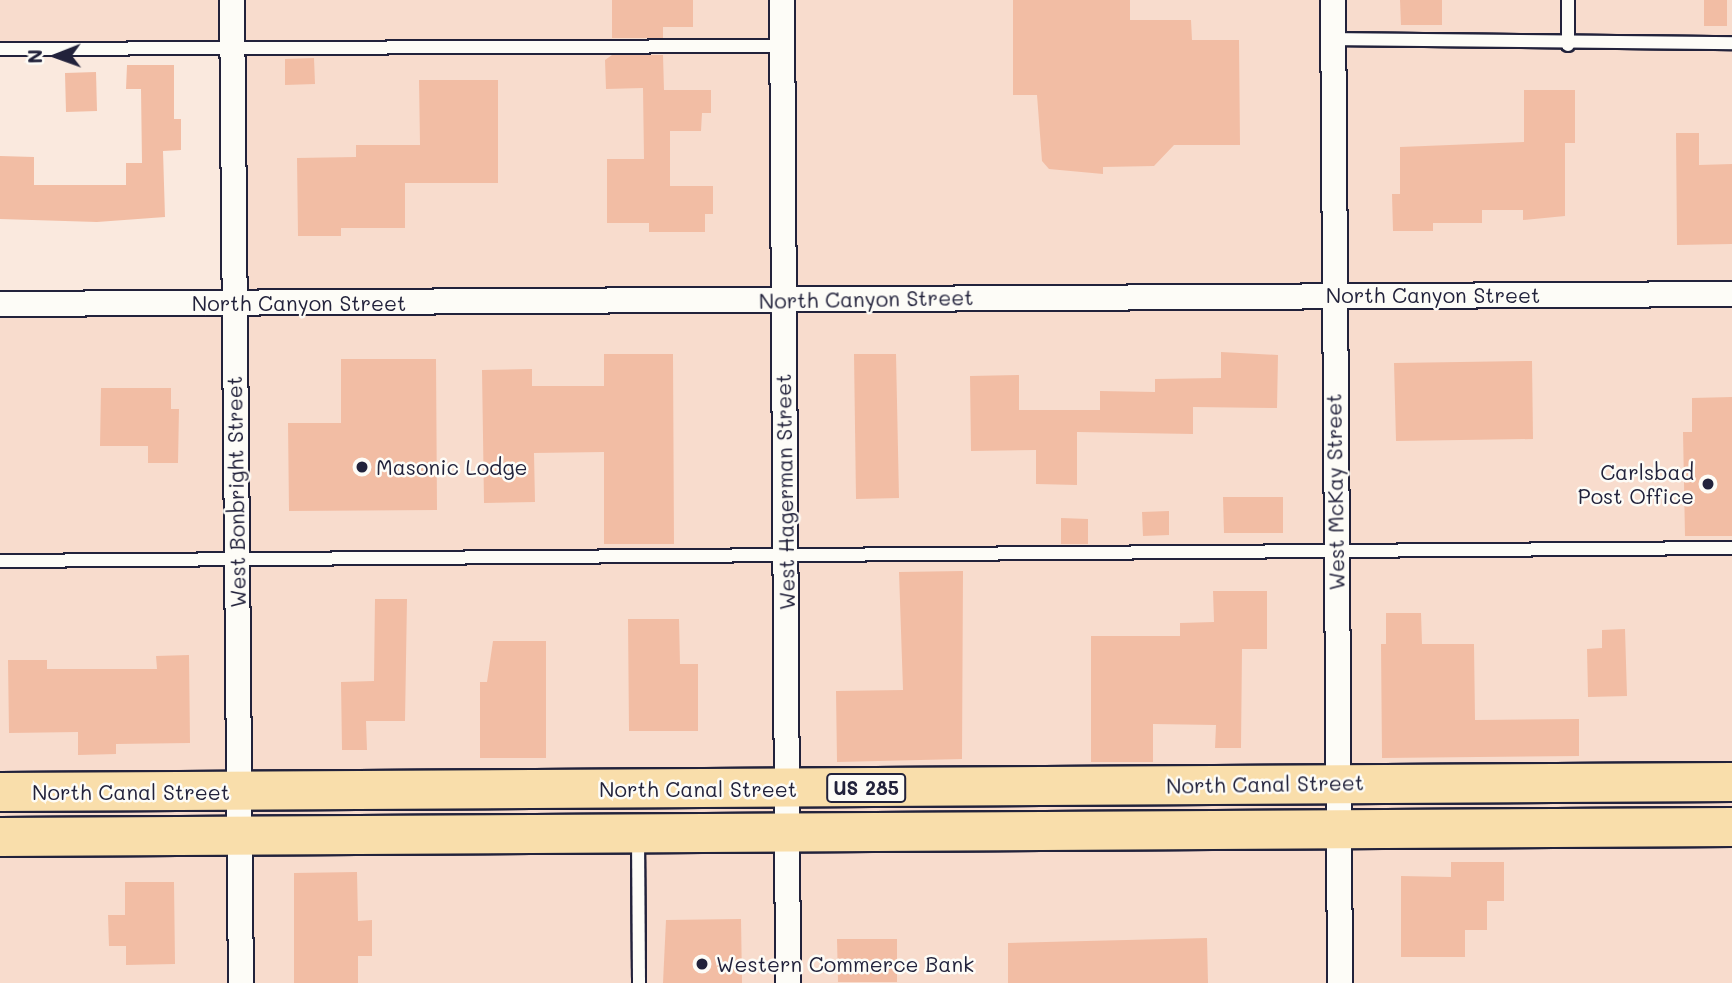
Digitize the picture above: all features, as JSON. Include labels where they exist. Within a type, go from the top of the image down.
[{"type":"highway","name":"North Canal Street","points":[[0,792],[1732,782]]},
{"type":"highway","name":"North Canal Street","points":[[0,837],[1732,827]]},
{"type":"street","name":"West Bonbright Street","points":[[232,0],[241,983]]},
{"type":"street","name":"West Hagerman Street","points":[[782,0],[789,983]]},
{"type":"street","name":"West McKay Street","points":[[1333,0],[1340,983]]},
{"type":"street","name":"North Canyon Street","points":[[0,304],[1732,294]]},
{"type":"lane","points":[[1568,0],[1568,45]]},
{"type":"lane","points":[[1333,39],[1568,45],[1732,43]]},
{"type":"lane","points":[[0,49],[232,51],[783,46]]},
{"type":"lane","points":[[0,561],[1732,548]]},
{"type":"lane","points":[[638,834],[639,983]]},
{"type":"shaded area","points":[[0,0],[1732,0],[1732,983],[0,983],[0,304],[233,303],[232,51],[0,49]]},
{"type":"building","points":[[612,0],[693,0],[693,27],[663,27],[663,38],[612,38]]},
{"type":"building","points":[[1013,0],[1130,0],[1130,20],[1191,20],[1192,40],[1239,40],[1240,145],[1174,145],[1154,166],[1103,167],[1103,174],[1049,169],[1042,161],[1037,95],[1013,95]]},
{"type":"building","points":[[1400,0],[1442,0],[1442,25],[1401,25]]},
{"type":"building","points":[[1704,0],[1727,0],[1727,26],[1704,26]]},
{"type":"building","points":[[612,55],[663,55],[664,90],[711,90],[711,113],[702,113],[701,131],[670,131],[670,186],[713,186],[713,214],[705,214],[705,232],[649,232],[649,223],[607,223],[607,159],[644,159],[643,88],[606,89],[605,60]]},
{"type":"building","points":[[314,58],[315,84],[285,85],[285,59]]},
{"type":"building","points":[[127,65],[174,65],[174,119],[181,119],[181,150],[163,151],[165,217],[97,222],[0,219],[0,156],[34,157],[34,185],[126,185],[126,163],[142,163],[141,89],[126,89]]},
{"type":"building","points":[[96,72],[97,111],[66,112],[65,73]]},
{"type":"building","points":[[419,80],[498,80],[498,183],[405,183],[405,228],[341,228],[341,236],[298,236],[297,158],[356,157],[356,145],[420,145]]},
{"type":"building","points":[[1524,90],[1575,90],[1575,143],[1565,143],[1565,216],[1523,220],[1523,210],[1482,210],[1482,223],[1433,223],[1433,231],[1393,231],[1392,194],[1400,194],[1400,147],[1524,142]]},
{"type":"building","points":[[1676,133],[1699,133],[1699,165],[1732,164],[1732,244],[1677,245]]},
{"type":"building","points":[[1221,352],[1278,355],[1277,408],[1193,407],[1193,434],[1077,432],[1077,485],[1036,484],[1036,450],[971,451],[970,376],[1019,375],[1019,410],[1100,410],[1100,391],[1155,392],[1155,379],[1221,378]]},
{"type":"building","points":[[604,354],[673,354],[674,544],[604,544],[604,452],[534,453],[535,502],[484,503],[482,370],[532,369],[532,386],[604,386]]},
{"type":"building","points":[[854,354],[896,354],[899,498],[856,499]]},
{"type":"building","name":"Masonic Lodge","points":[[341,359],[436,359],[437,510],[289,511],[288,423],[341,423]]},
{"type":"building","points":[[1532,361],[1533,439],[1396,441],[1394,363]]},
{"type":"building","points":[[101,388],[171,388],[171,409],[179,409],[178,463],[148,463],[148,446],[100,446]]},
{"type":"building","name":"Carlsbad Post Office","points":[[1732,397],[1732,536],[1685,536],[1683,432],[1692,432],[1692,398]]},
{"type":"building","points":[[1223,497],[1283,497],[1283,533],[1224,533]]},
{"type":"building","points":[[1169,511],[1169,535],[1143,536],[1142,512]]},
{"type":"building","points":[[1061,518],[1088,519],[1088,544],[1061,544]]},
{"type":"building","points":[[963,571],[962,759],[837,762],[836,691],[903,690],[899,572]]},
{"type":"building","points":[[1213,591],[1267,591],[1267,649],[1242,649],[1241,748],[1215,748],[1216,725],[1153,724],[1153,762],[1091,762],[1091,636],[1180,636],[1180,623],[1214,622]]},
{"type":"building","points":[[375,599],[407,599],[405,721],[366,721],[367,750],[342,750],[341,682],[374,681]]},
{"type":"building","points":[[1386,613],[1421,613],[1422,644],[1474,644],[1475,720],[1579,719],[1579,756],[1382,758],[1381,644],[1386,644]]},
{"type":"building","points":[[628,619],[679,619],[680,664],[698,664],[698,731],[629,731]]},
{"type":"building","points":[[1625,629],[1627,696],[1588,697],[1587,649],[1602,648],[1602,630]]},
{"type":"building","points":[[493,641],[546,641],[546,758],[480,758],[480,682],[487,682]]},
{"type":"building","points":[[189,655],[190,743],[116,744],[116,754],[78,755],[78,732],[9,733],[8,660],[47,660],[47,669],[157,669],[156,656]]},
{"type":"building","points":[[1451,862],[1504,862],[1504,901],[1487,901],[1487,930],[1465,930],[1465,957],[1401,957],[1401,876],[1451,877]]},
{"type":"building","points":[[357,872],[358,921],[372,920],[372,956],[358,956],[358,983],[294,983],[294,873]]},
{"type":"building","points":[[125,882],[174,882],[175,964],[126,965],[126,946],[109,946],[108,915],[125,915]]},
{"type":"building","name":"Western Commerce Bank","points":[[741,919],[742,983],[663,983],[666,920]]},
{"type":"building","points":[[1207,938],[1208,983],[1008,983],[1008,943]]},
{"type":"building","points":[[837,939],[897,939],[897,982],[838,982]]},
{"type":"place","name":"Masonic Lodge","points":[[362,467]]},
{"type":"place","name":"Carlsbad Post Office","points":[[1708,484]]},
{"type":"place","name":"Western Commerce Bank","points":[[702,964]]}]
